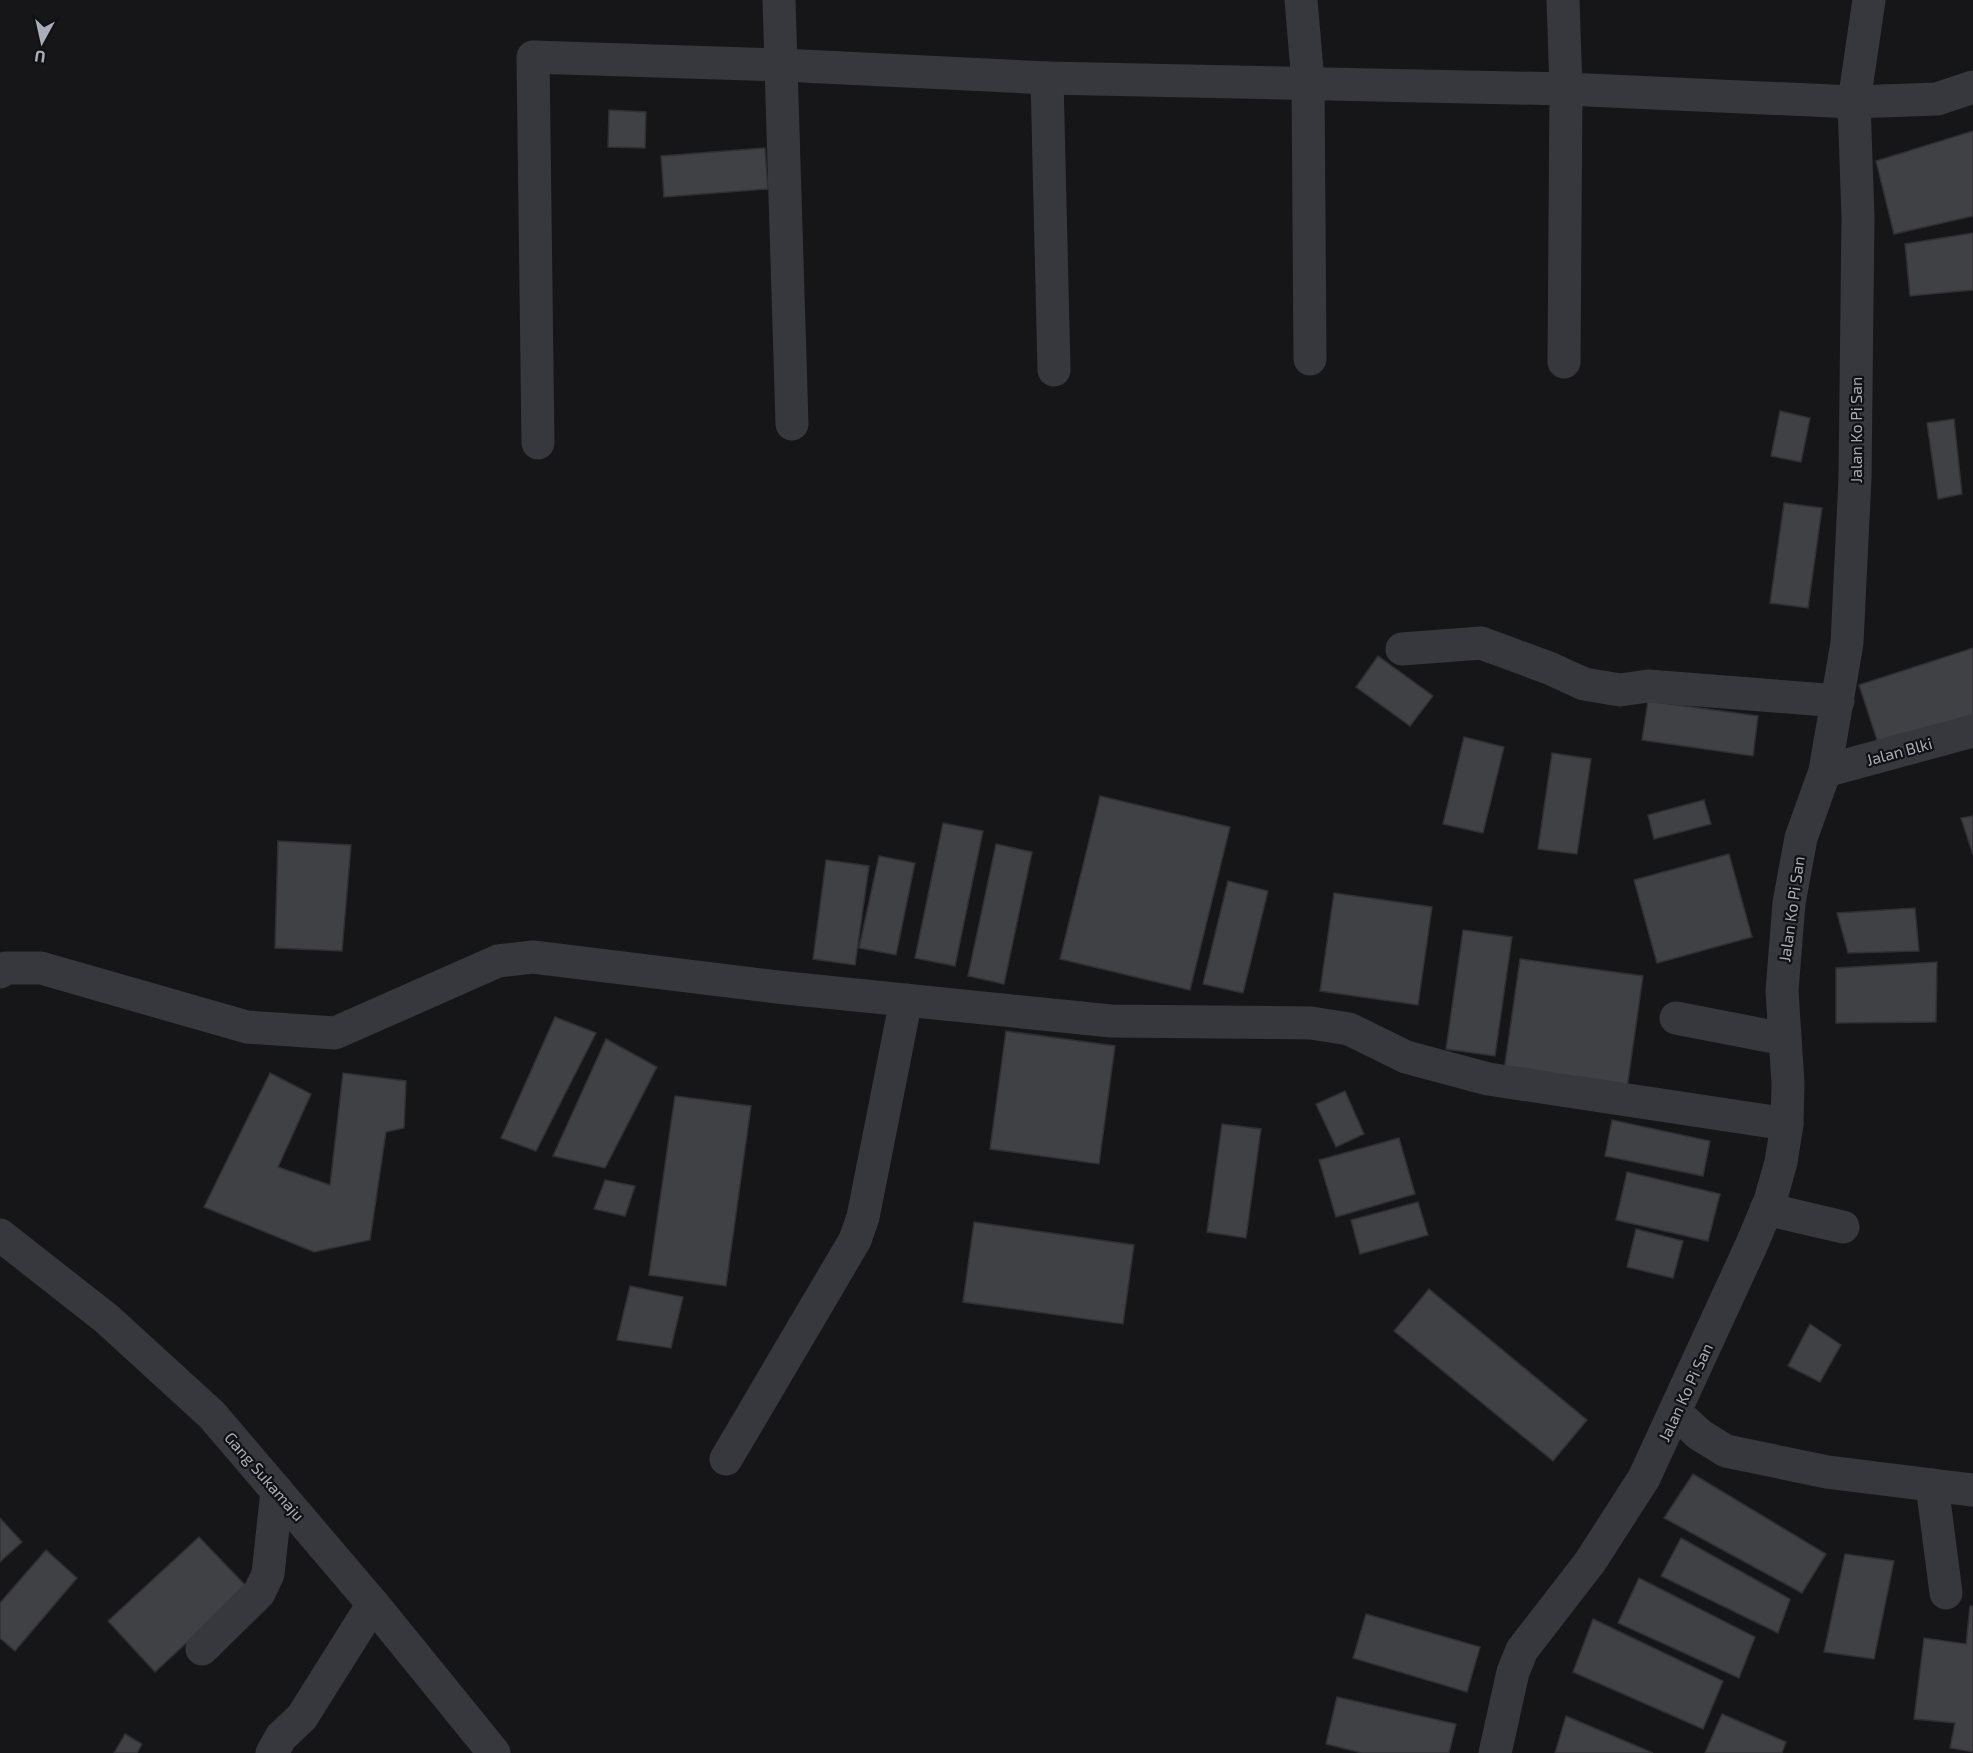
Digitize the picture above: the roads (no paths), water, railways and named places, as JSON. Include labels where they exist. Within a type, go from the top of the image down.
[{"type":"street","points":[[779,0],[792,424]]},
{"type":"street","points":[[1301,0],[1308,81],[1310,359]]},
{"type":"street","points":[[1563,0],[1566,89],[1564,362]]},
{"type":"street","name":"Jalan Ko Pi San","points":[[1495,1753],[1514,1672],[1522,1650],[1590,1562],[1644,1478],[1676,1413],[1766,1209],[1781,1162],[1787,1124],[1788,1083],[1782,991],[1789,903],[1801,838],[1825,771],[1847,643],[1855,478],[1858,217],[1854,102],[1869,0]]},
{"type":"street","points":[[538,443],[533,57],[782,65],[1047,78],[1308,81],[1566,89],[1854,102],[1937,99],[1973,87]]},
{"type":"street","points":[[1047,78],[1054,370]]},
{"type":"street","points":[[1402,650],[1481,643],[1549,668],[1584,684],[1620,690],[1648,686],[1838,701]]},
{"type":"street","name":"Jalan Blki","points":[[1825,771],[1973,731]]},
{"type":"street","points":[[0,972],[6,968],[41,968],[247,1026],[335,1033],[498,961],[533,957],[1111,1021],[1311,1023],[1349,1029],[1406,1057],[1488,1079],[1787,1124]]},
{"type":"street","points":[[726,1460],[855,1240],[863,1217],[906,1000]]},
{"type":"street","points":[[1676,1018],[1784,1039]]},
{"type":"street","points":[[1766,1209],[1843,1227]]},
{"type":"street","name":"Gang Sukamaju","points":[[0,1234],[107,1319],[212,1415],[373,1604],[494,1753]]},
{"type":"street","points":[[1676,1413],[1700,1435],[1726,1451],[1827,1472],[1973,1490]]},
{"type":"street","points":[[1932,1485],[1946,1593]]},
{"type":"street","points":[[202,1649],[259,1593],[264,1584],[268,1574],[278,1491]]},
{"type":"street","points":[[272,1753],[281,1737],[302,1717],[373,1604]]}]
